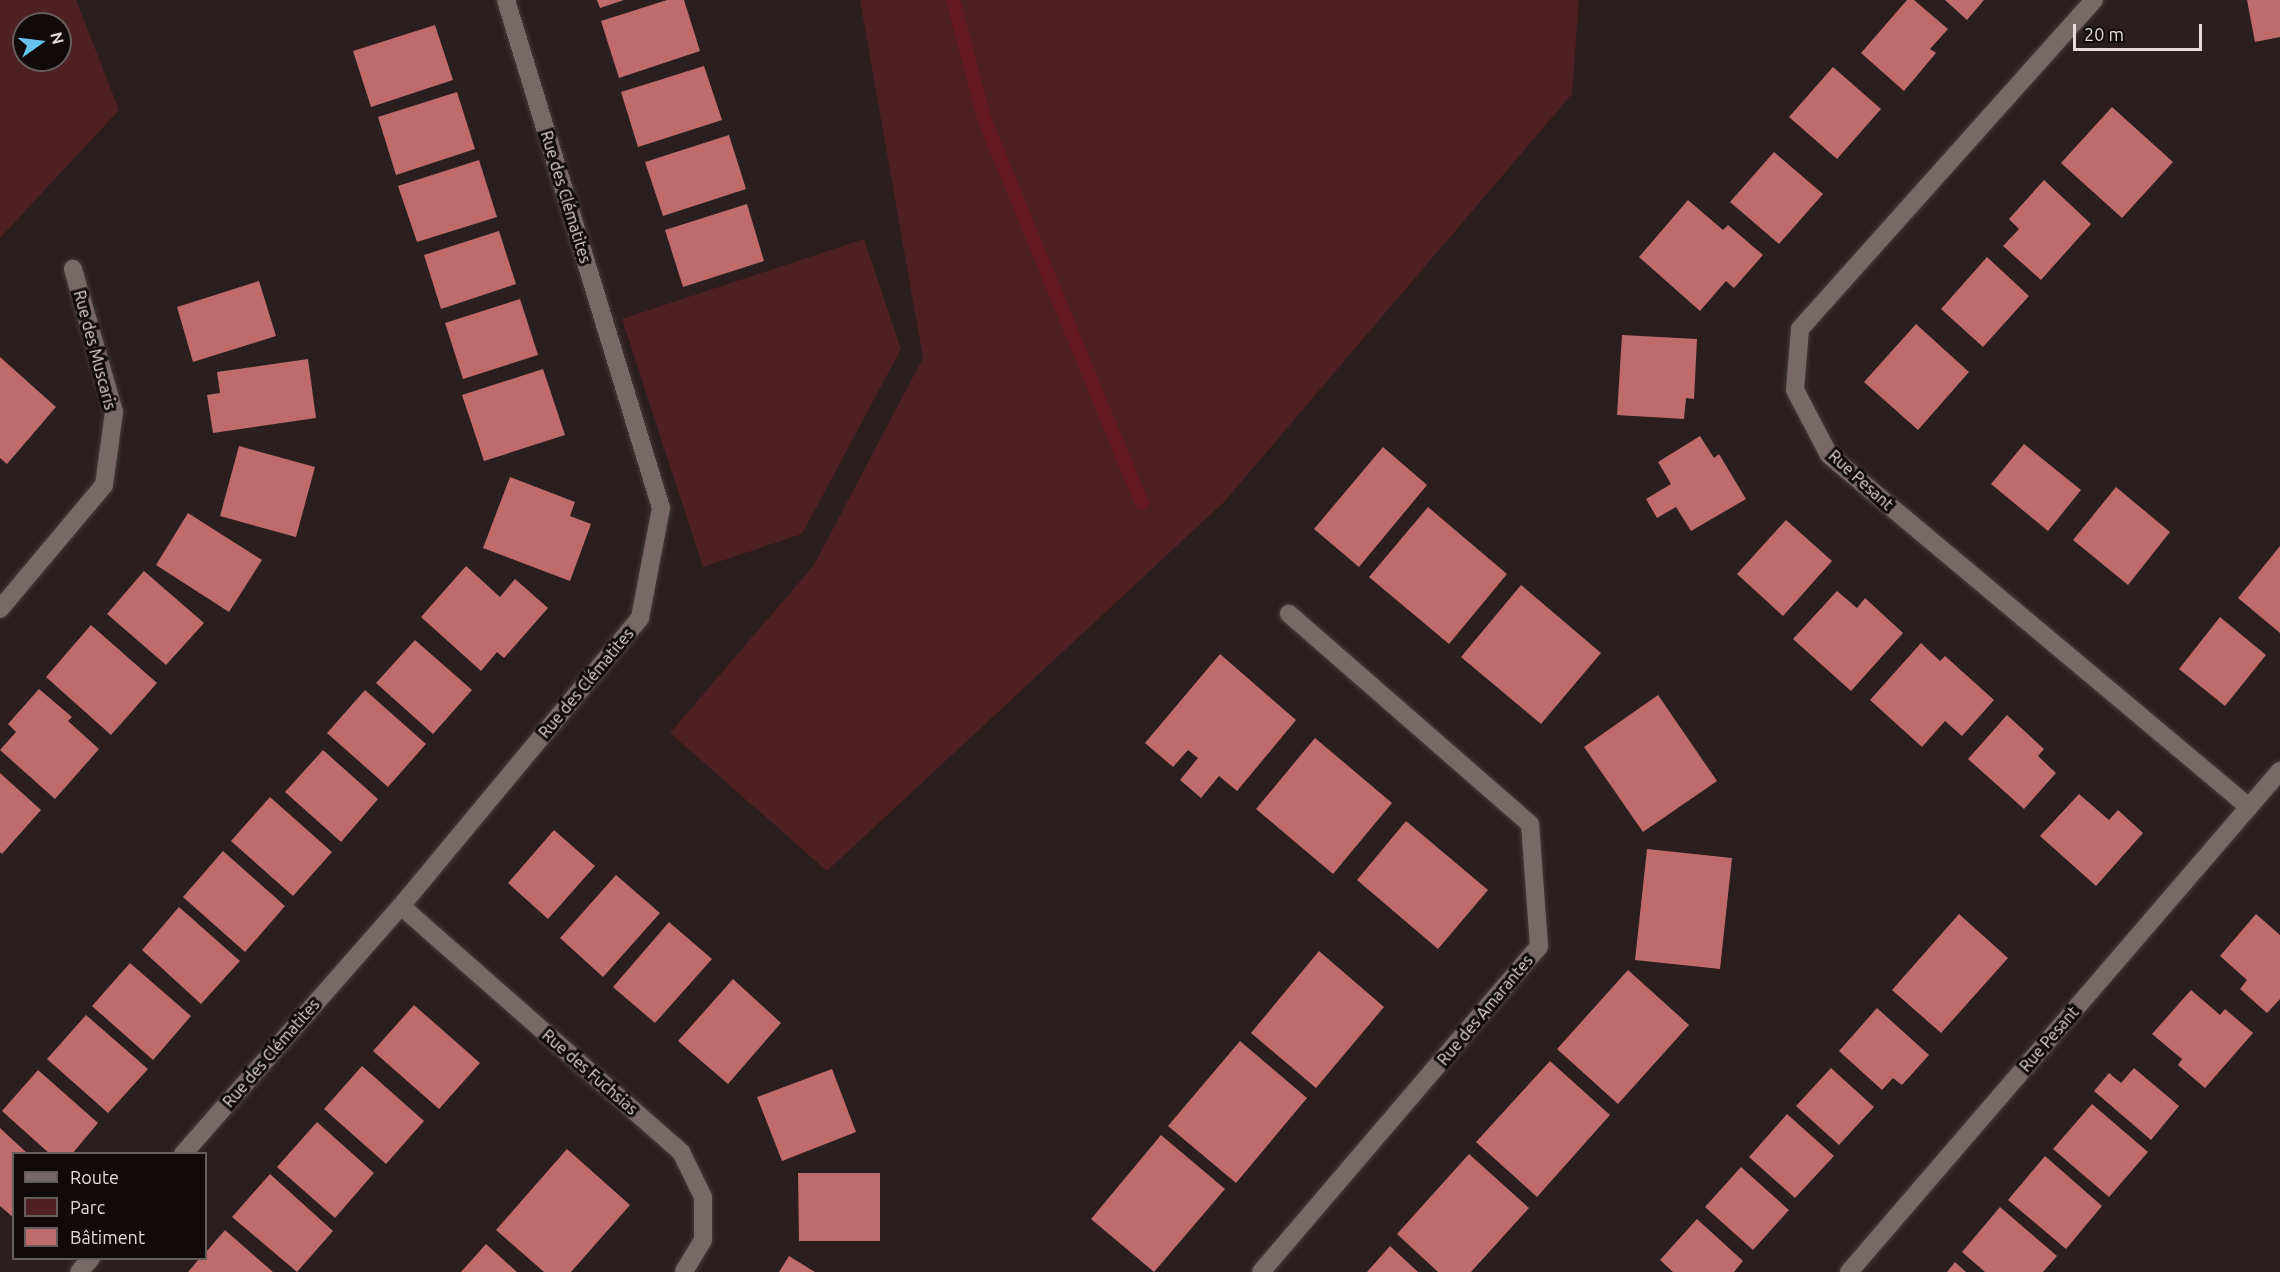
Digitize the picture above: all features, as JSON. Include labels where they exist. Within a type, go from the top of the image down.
[{"type":"street","name":"Rue des Clématites","points":[[185,1152],[401,906],[640,618],[661,508],[506,0]]},
{"type":"street","name":"Rue Pesant","points":[[2094,0],[1800,329],[1795,390],[1830,455],[2249,807]]},
{"type":"street","name":"Rue des Muscaris","points":[[0,609],[104,485],[114,412],[73,269]]},
{"type":"street","name":"Rue des Amarantes","points":[[1261,1272],[1539,946],[1530,824],[1289,614]]},
{"type":"street","name":"Rue Pesant","points":[[1849,1272],[2280,771]]},
{"type":"street","name":"Rue des Fuchsias","points":[[401,906],[681,1152],[703,1197],[703,1240],[684,1272]]},
{"type":"street","points":[[80,1272],[89,1260]]},
{"type":"green space","points":[[0,0],[76,0],[119,110],[0,238]]},
{"type":"green space","points":[[860,0],[1579,0],[1572,94],[1224,502],[827,871],[670,733],[814,565],[923,358]]},
{"type":"green space","points":[[864,239],[901,349],[802,534],[703,567],[622,319]]},
{"type":"building","points":[[597,0],[624,0],[600,8]]},
{"type":"building","points":[[667,0],[684,0],[700,51],[619,78],[601,21]]},
{"type":"building","points":[[1907,0],[1914,0],[1948,29],[1930,49],[1936,53],[1904,91],[1861,53]]},
{"type":"building","points":[[1945,0],[1984,0],[1967,20]]},
{"type":"building","points":[[2247,0],[2280,0],[2280,37],[2255,42]]},
{"type":"building","points":[[435,25],[453,80],[371,107],[353,51]]},
{"type":"building","points":[[704,66],[722,120],[638,147],[621,92]]},
{"type":"building","points":[[1833,67],[1881,109],[1837,159],[1789,117]]},
{"type":"building","points":[[457,92],[475,149],[396,175],[378,117]]},
{"type":"building","points":[[2112,107],[2173,162],[2122,218],[2061,163]]},
{"type":"building","points":[[729,135],[746,189],[663,216],[645,162]]},
{"type":"building","points":[[1774,152],[1823,194],[1779,244],[1730,202]]},
{"type":"building","points":[[479,160],[497,217],[417,242],[398,186]]},
{"type":"building","points":[[2044,180],[2091,224],[2041,280],[2003,246],[2019,229],[2009,219]]},
{"type":"building","points":[[1688,200],[1723,230],[1728,225],[1763,255],[1734,288],[1726,281],[1700,311],[1639,257]]},
{"type":"building","points":[[747,204],[764,261],[683,287],[665,230]]},
{"type":"building","points":[[499,231],[516,284],[441,309],[424,255]]},
{"type":"building","points":[[1987,257],[2029,296],[1983,347],[1941,309]]},
{"type":"building","points":[[259,281],[276,336],[193,362],[177,307]]},
{"type":"building","points":[[520,299],[538,355],[463,379],[445,323]]},
{"type":"building","points":[[1916,324],[1969,372],[1918,430],[1864,382]]},
{"type":"building","points":[[1622,335],[1697,339],[1694,399],[1686,398],[1684,419],[1617,415]]},
{"type":"building","points":[[0,357],[56,407],[7,464],[0,458]]},
{"type":"building","points":[[308,359],[316,418],[213,433],[207,395],[220,393],[217,372]]},
{"type":"building","points":[[543,369],[565,435],[484,461],[462,395]]},
{"type":"building","points":[[1700,436],[1714,458],[1719,454],[1746,499],[1691,531],[1676,507],[1657,518],[1646,499],[1671,484],[1658,462]]},
{"type":"building","points":[[2024,444],[2081,490],[2048,531],[1991,484]]},
{"type":"building","points":[[239,446],[315,467],[296,537],[220,516]]},
{"type":"building","points":[[1383,447],[1427,485],[1359,567],[1314,529]]},
{"type":"building","points":[[510,477],[575,502],[570,516],[591,524],[570,581],[483,548]]},
{"type":"building","points":[[2116,487],[2170,532],[2128,585],[2073,540]]},
{"type":"building","points":[[1428,507],[1507,574],[1449,644],[1369,577]]},
{"type":"building","points":[[188,513],[262,560],[229,612],[156,565]]},
{"type":"building","points":[[1786,520],[1832,561],[1783,616],[1737,574]]},
{"type":"building","points":[[2280,546],[2280,633],[2238,598]]},
{"type":"building","points":[[466,566],[500,597],[515,579],[548,608],[504,658],[497,652],[481,671],[421,617]]},
{"type":"building","points":[[144,571],[204,623],[166,665],[107,614]]},
{"type":"building","points":[[1521,585],[1601,653],[1541,724],[1461,657]]},
{"type":"building","points":[[1837,591],[1857,608],[1865,598],[1903,633],[1851,691],[1793,639]]},
{"type":"building","points":[[2220,617],[2266,655],[2225,706],[2179,669]]},
{"type":"building","points":[[91,625],[157,683],[111,735],[46,677]]},
{"type":"building","points":[[415,640],[472,690],[433,734],[376,683]]},
{"type":"building","points":[[1921,643],[1940,661],[1945,656],[1994,700],[1962,736],[1945,721],[1922,747],[1870,700]]},
{"type":"building","points":[[1220,654],[1296,720],[1237,791],[1219,776],[1201,798],[1180,780],[1198,758],[1188,750],[1173,767],[1145,743]]},
{"type":"building","points":[[39,689],[72,717],[68,721],[99,749],[55,799],[0,750],[16,732],[8,724]]},
{"type":"building","points":[[365,690],[426,744],[388,787],[327,733]]},
{"type":"building","points":[[1658,695],[1717,781],[1643,832],[1584,747]]},
{"type":"building","points":[[2007,715],[2044,749],[2038,756],[2056,773],[2024,809],[1968,759]]},
{"type":"building","points":[[1315,738],[1392,803],[1333,874],[1256,809]]},
{"type":"building","points":[[323,750],[378,799],[341,842],[285,792]]},
{"type":"building","points":[[0,773],[41,810],[2,854],[0,852]]},
{"type":"building","points":[[2079,794],[2109,820],[2118,810],[2143,833],[2096,886],[2040,836]]},
{"type":"building","points":[[270,797],[332,852],[293,896],[231,841]]},
{"type":"building","points":[[1406,821],[1488,890],[1438,949],[1357,880]]},
{"type":"building","points":[[554,830],[595,866],[548,919],[508,883]]},
{"type":"building","points":[[1647,849],[1732,858],[1720,969],[1635,960]]},
{"type":"building","points":[[223,851],[285,906],[245,952],[183,897]]},
{"type":"building","points":[[616,875],[660,913],[603,977],[560,938]]},
{"type":"building","points":[[179,907],[240,961],[201,1004],[142,950]]},
{"type":"building","points":[[1959,914],[2008,958],[1941,1033],[1892,990]]},
{"type":"building","points":[[2256,914],[2280,935],[2280,999],[2267,1013],[2240,989],[2247,980],[2220,956]]},
{"type":"building","points":[[669,922],[712,959],[655,1023],[613,987]]},
{"type":"building","points":[[1319,951],[1384,1007],[1316,1088],[1251,1033]]},
{"type":"building","points":[[130,963],[191,1016],[153,1060],[92,1006]]},
{"type":"building","points":[[1628,970],[1689,1025],[1618,1104],[1557,1049]]},
{"type":"building","points":[[733,979],[781,1023],[728,1084],[678,1041]]},
{"type":"building","points":[[2191,990],[2220,1015],[2225,1009],[2253,1033],[2205,1088],[2178,1065],[2182,1059],[2152,1034]]},
{"type":"building","points":[[414,1005],[480,1063],[439,1109],[373,1051]]},
{"type":"building","points":[[1877,1008],[1929,1055],[1902,1085],[1893,1078],[1882,1090],[1839,1051]]},
{"type":"building","points":[[86,1015],[148,1069],[108,1113],[47,1059]]},
{"type":"building","points":[[1240,1041],[1307,1098],[1236,1183],[1168,1126]]},
{"type":"building","points":[[1550,1061],[1610,1115],[1537,1197],[1476,1142]]},
{"type":"building","points":[[362,1066],[424,1121],[386,1164],[324,1109]]},
{"type":"building","points":[[1831,1068],[1874,1107],[1839,1145],[1796,1106]]},
{"type":"building","points":[[2134,1068],[2179,1106],[2151,1140],[2094,1091],[2109,1073],[2121,1083]]},
{"type":"building","points":[[832,1069],[856,1132],[782,1161],[757,1097]]},
{"type":"building","points":[[38,1070],[98,1123],[74,1152],[48,1152],[2,1111]]},
{"type":"building","points":[[2092,1104],[2148,1152],[2109,1197],[2053,1149]]},
{"type":"building","points":[[1787,1114],[1834,1156],[1795,1198],[1749,1157]]},
{"type":"building","points":[[317,1122],[374,1173],[335,1218],[277,1167]]},
{"type":"building","points":[[0,1128],[26,1152],[12,1152],[12,1216],[0,1206]]},
{"type":"building","points":[[1161,1135],[1225,1189],[1154,1272],[1091,1219]]},
{"type":"building","points":[[567,1149],[630,1205],[571,1272],[544,1272],[496,1230]]},
{"type":"building","points":[[1469,1154],[1529,1208],[1471,1272],[1438,1272],[1397,1234]]},
{"type":"building","points":[[2045,1156],[2102,1206],[2066,1249],[2008,1200]]},
{"type":"building","points":[[1741,1167],[1789,1210],[1753,1250],[1705,1207]]},
{"type":"building","points":[[798,1173],[880,1173],[880,1241],[799,1241]]},
{"type":"building","points":[[270,1174],[333,1231],[297,1272],[232,1217]]},
{"type":"building","points":[[2000,1207],[2057,1256],[2043,1272],[1985,1272],[1962,1252]]},
{"type":"building","points":[[1697,1219],[1743,1261],[1734,1272],[1673,1272],[1660,1260]]},
{"type":"building","points":[[225,1230],[273,1272],[188,1272],[198,1260],[207,1260],[207,1251]]},
{"type":"building","points":[[486,1244],[517,1272],[461,1272]]},
{"type":"building","points":[[1390,1246],[1418,1272],[1367,1272]]},
{"type":"building","points":[[789,1256],[815,1272],[779,1272]]},
{"type":"building","points":[[1955,1262],[1966,1272],[1947,1272]]},
{"type":"waterway","points":[[953,0],[985,121],[1142,503]]}]
